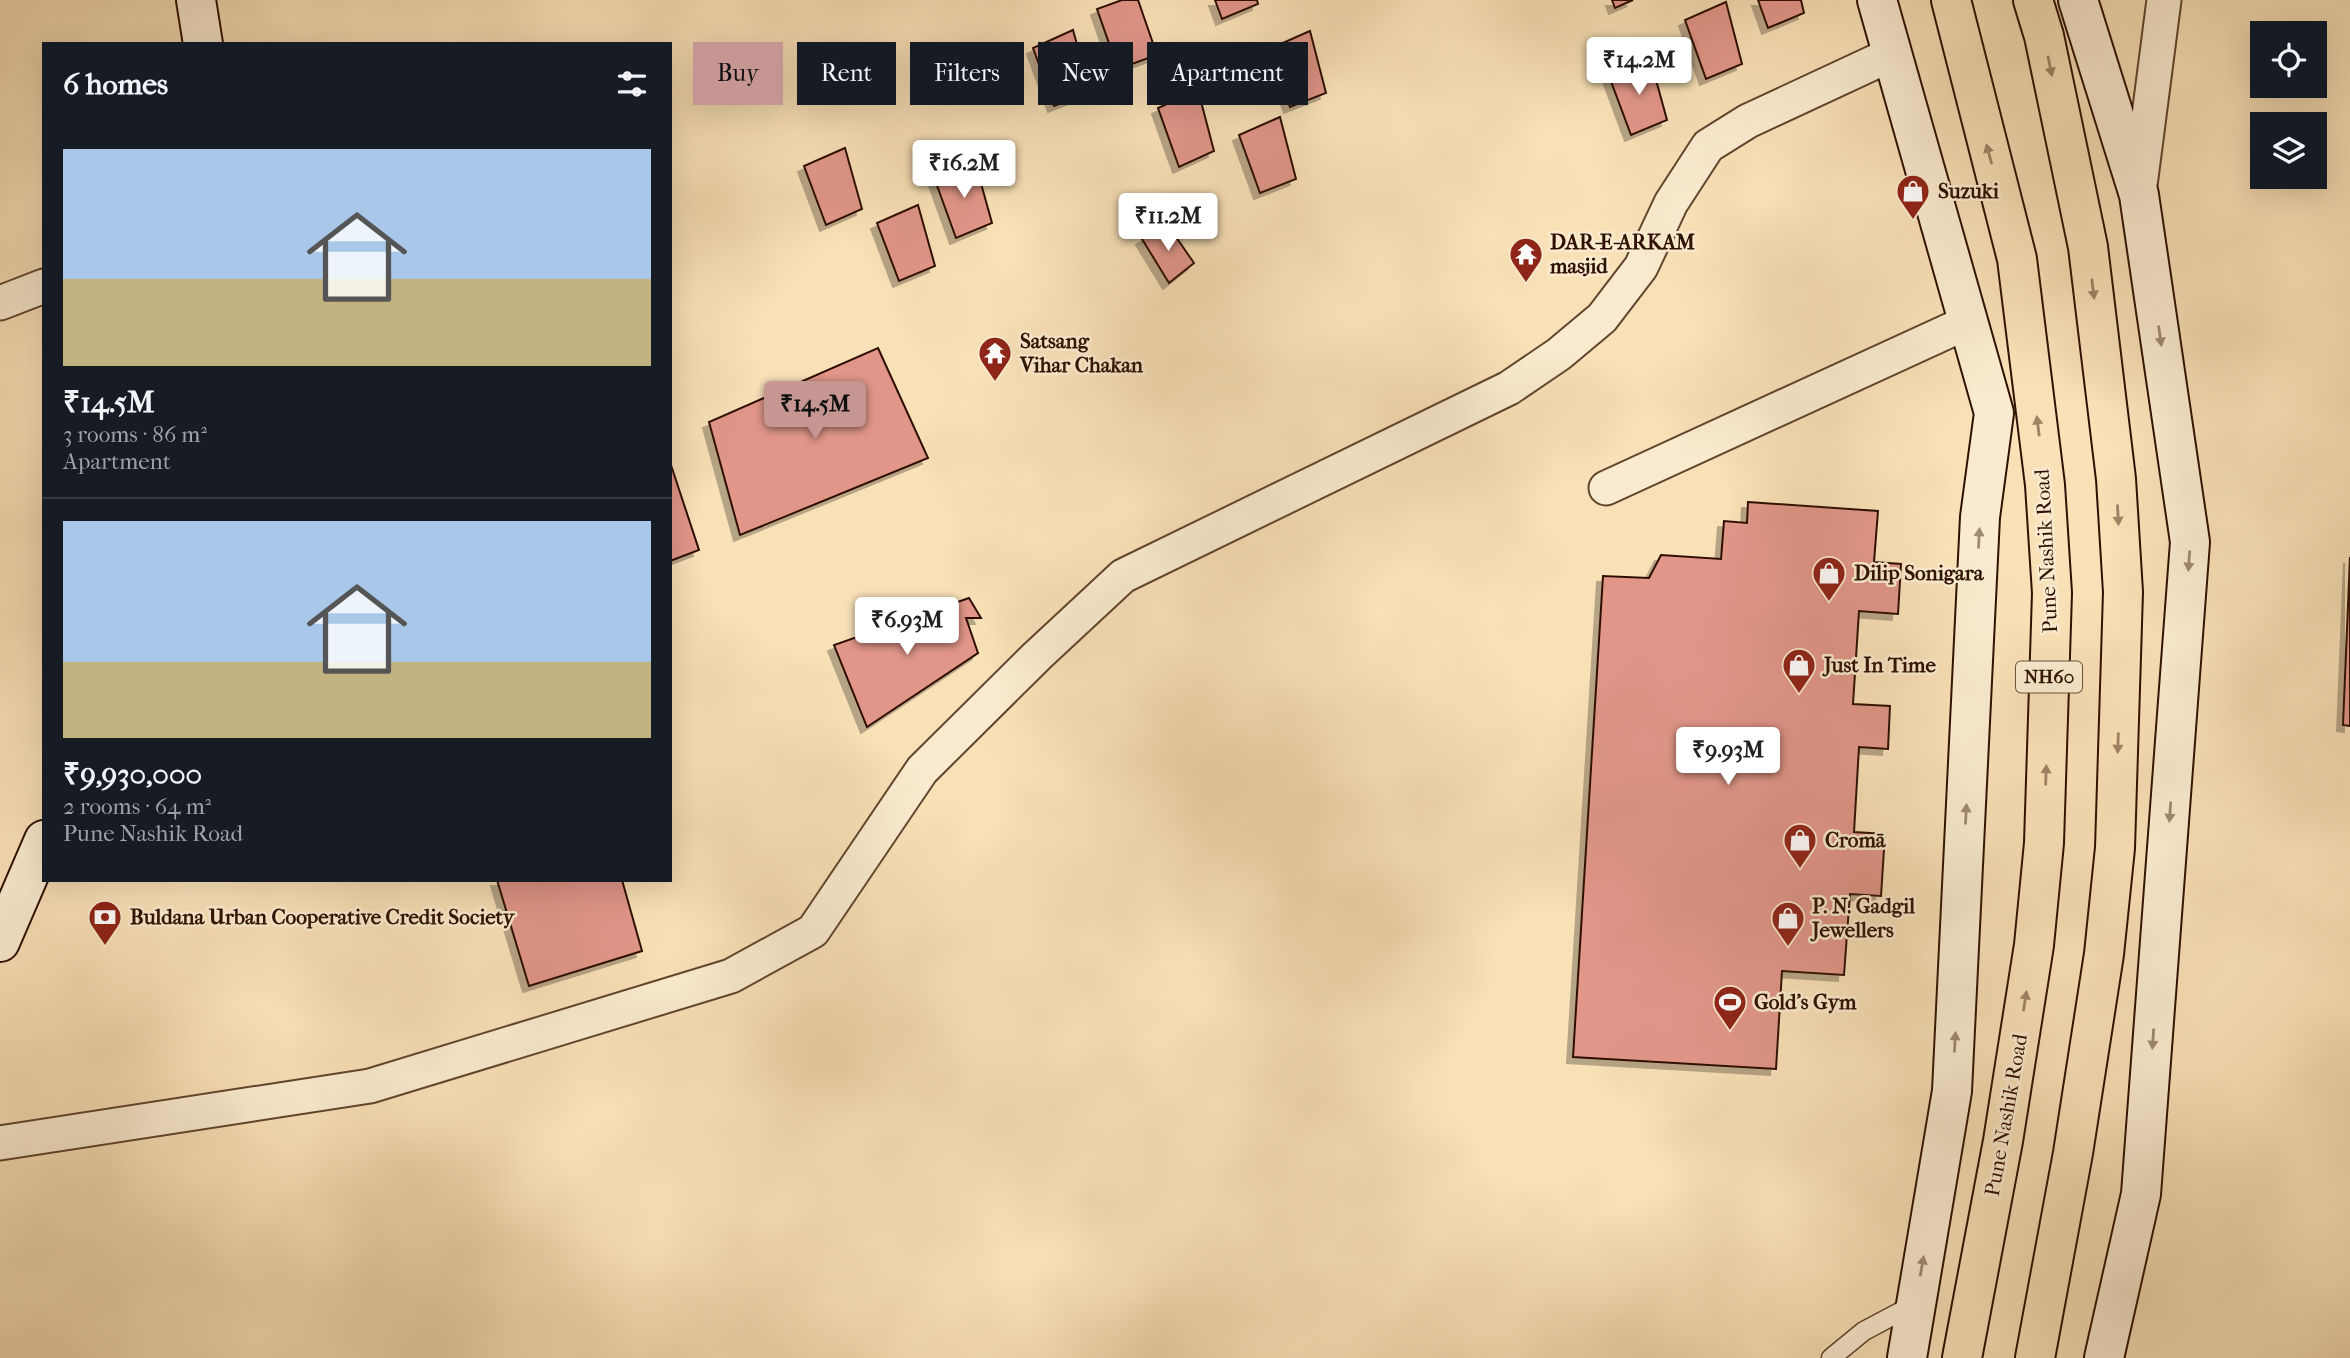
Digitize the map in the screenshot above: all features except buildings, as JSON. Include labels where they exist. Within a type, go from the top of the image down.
[{"type":"highway","name":"Pune Nashik Road","points":[[1951,0],[2017,259],[2045,485],[2052,593],[2044,843],[2034,945],[2003,1141],[1962,1358]]},
{"type":"highway","points":[[2033,0],[2044,36],[2088,247],[2116,479],[2123,592],[2115,848],[2104,954],[2073,1153],[2035,1358]]},
{"type":"street","points":[[196,0],[203,42]]},
{"type":"street","points":[[1877,0],[1994,413],[1980,517],[1952,1091],[1907,1358]]},
{"type":"street","points":[[2078,0],[2139,195],[2190,542],[2141,1194],[2104,1358]]},
{"type":"street","points":[[2139,195],[2164,0]]},
{"type":"street","points":[[0,1143],[370,1086],[731,976],[813,931],[922,769],[1123,576],[1509,388],[1559,354],[1602,318],[1642,267],[1671,202],[1708,146],[1748,121],[1892,54]]},
{"type":"street","points":[[0,303],[42,287]]},
{"type":"street","points":[[1606,488],[1968,322]]},
{"type":"street","points":[[0,942],[42,845]]},
{"type":"lane","points":[[1831,1358],[1864,1332],[1915,1304]]},
{"type":"place","name":"Suzuki","points":[[1913,221]]},
{"type":"place","name":"DAR-E-ARKAM masjid","points":[[1526,284]]},
{"type":"place","name":"Satsang Vihar Chakan","points":[[995,383]]},
{"type":"place","name":"Dilip Sonigara","points":[[1829,603]]},
{"type":"place","name":"Just In Time","points":[[1799,695]]},
{"type":"place","name":"Cromā","points":[[1800,870]]},
{"type":"place","name":"Buldana Urban Cooperative Credit Society","points":[[105,947]]},
{"type":"place","name":"P. N. Gadgil Jewellers","points":[[1788,948]]},
{"type":"place","name":"Gold's Gym","points":[[1730,1032]]}]
